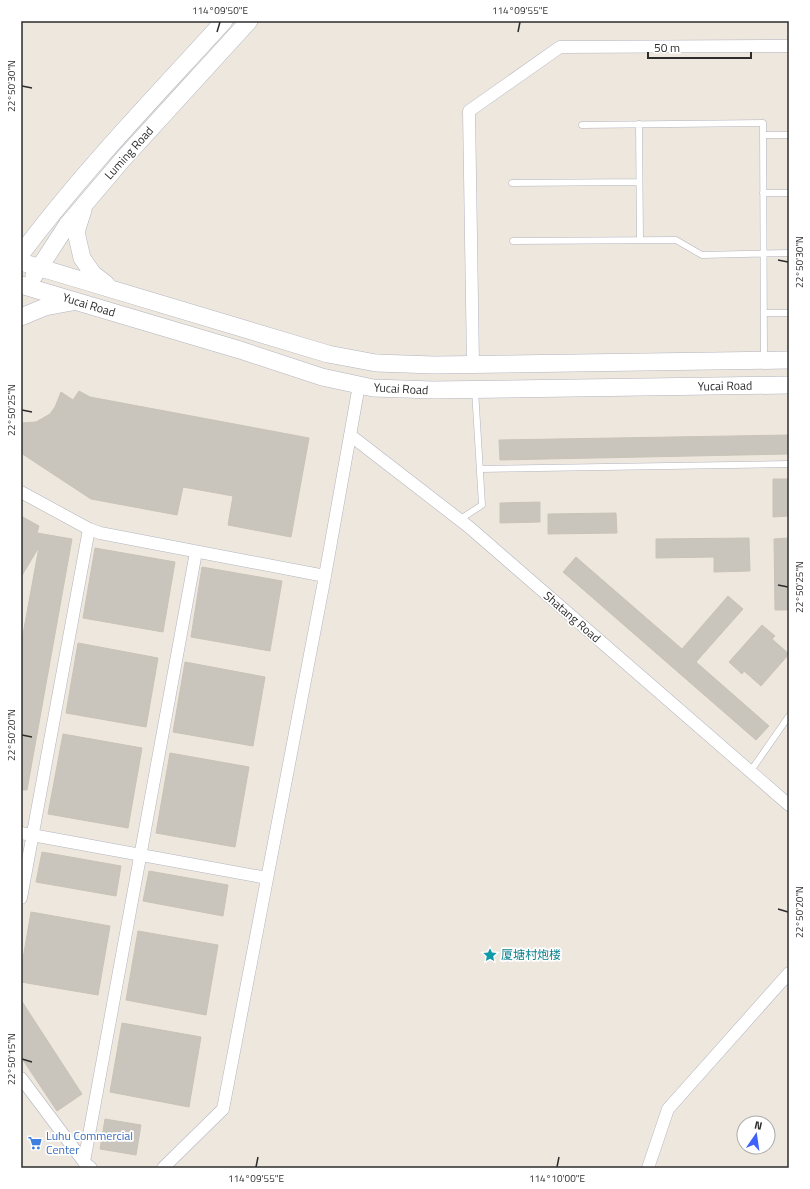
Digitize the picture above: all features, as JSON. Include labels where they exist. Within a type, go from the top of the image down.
[{"type":"main road","name":"Luming Road","points":[[21,254],[51,214],[107,149],[224,21]]},
{"type":"main road","name":"Luming Road","points":[[23,289],[40,267],[67,225],[124,158],[249,21]]},
{"type":"main road","points":[[85,204],[76,232],[82,258],[93,274],[111,288]]},
{"type":"main road","name":"Yucai Road","points":[[21,262],[328,354],[376,364],[789,360]]},
{"type":"main road","name":"Yucai Road","points":[[23,289],[76,301],[240,350],[322,377],[380,388],[475,390],[789,385]]},
{"type":"main road","points":[[21,317],[45,307],[76,301]]},
{"type":"street","points":[[473,364],[469,111],[560,47],[789,46]]},
{"type":"street","points":[[163,1168],[223,1109],[325,576],[359,385]]},
{"type":"street","name":"Shatang Road","points":[[350,435],[459,520],[789,805]]},
{"type":"street","points":[[23,497],[100,533],[325,576]]},
{"type":"street","points":[[21,898],[27,834],[89,529]]},
{"type":"street","points":[[87,1165],[140,855],[196,552]]},
{"type":"street","points":[[27,834],[267,878]]},
{"type":"street","points":[[648,1168],[668,1109],[789,973]]},
{"type":"street","points":[[21,1078],[87,1165]]},
{"type":"lane","points":[[582,125],[763,123],[764,360]]},
{"type":"lane","points":[[639,124],[640,240]]},
{"type":"lane","points":[[763,135],[789,135]]},
{"type":"lane","points":[[512,183],[639,182]]},
{"type":"lane","points":[[763,193],[789,193]]},
{"type":"lane","points":[[513,241],[676,240],[702,254],[789,253]]},
{"type":"lane","points":[[764,313],[789,313]]},
{"type":"lane","points":[[459,520],[482,505],[475,390]]},
{"type":"lane","points":[[480,469],[789,464]]},
{"type":"lane","points":[[750,772],[789,716]]},
{"type":"building","points":[[79,391],[90,397],[309,438],[291,537],[228,525],[233,496],[183,487],[177,515],[91,499],[21,453],[21,423],[36,422],[50,414],[55,407],[61,392],[73,400]]},
{"type":"building","points":[[789,435],[789,454],[500,460],[499,440]]},
{"type":"building","points":[[773,479],[789,479],[789,516],[773,517]]},
{"type":"building","points":[[540,502],[540,522],[500,523],[500,503]]},
{"type":"building","points":[[616,513],[617,533],[548,534],[548,514]]},
{"type":"building","points":[[21,516],[39,526],[37,533],[72,539],[27,790],[21,790],[21,645],[39,547],[21,577]]},
{"type":"building","points":[[749,538],[750,571],[714,572],[714,557],[656,558],[656,539]]},
{"type":"building","points":[[789,538],[789,610],[775,610],[774,539]]},
{"type":"building","points":[[95,548],[175,562],[163,632],[83,618]]},
{"type":"building","points":[[576,557],[682,649],[728,596],[743,609],[696,662],[769,726],[756,740],[563,572]]},
{"type":"building","points":[[202,567],[282,581],[270,651],[191,637]]},
{"type":"building","points":[[762,625],[775,636],[772,639],[789,654],[761,686],[744,671],[742,674],[729,662]]},
{"type":"building","points":[[78,643],[158,658],[146,727],[66,713]]},
{"type":"building","points":[[185,662],[265,677],[253,746],[173,732]]},
{"type":"building","points":[[63,734],[142,748],[128,828],[48,814]]},
{"type":"building","points":[[170,753],[249,767],[235,847],[156,833]]},
{"type":"building","points":[[42,852],[121,866],[116,896],[36,882]]},
{"type":"building","points":[[149,871],[228,885],[223,916],[143,901]]},
{"type":"building","points":[[31,912],[110,926],[98,995],[21,982],[21,970]]},
{"type":"building","points":[[138,931],[218,945],[206,1015],[126,1000]]},
{"type":"building","points":[[21,1000],[82,1094],[57,1111],[21,1057]]},
{"type":"building","points":[[122,1023],[201,1037],[189,1107],[110,1092]]},
{"type":"building","points":[[105,1119],[141,1125],[136,1155],[100,1149]]},
{"type":"place","name":"厦塘村炮楼","points":[[490,955]]},
{"type":"place","name":"Luhu Commercial Center","points":[[35,1143]]}]
